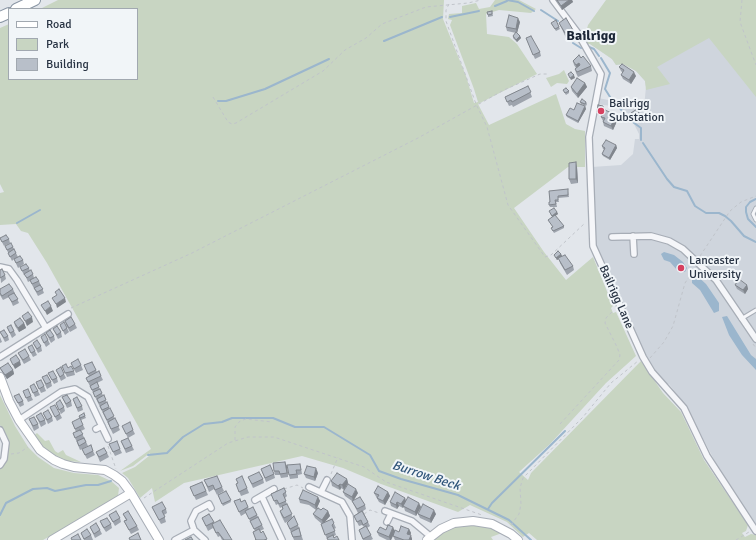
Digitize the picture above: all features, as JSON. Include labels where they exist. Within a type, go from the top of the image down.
[{"type":"highway","points":[[18,8],[35,0]]},
{"type":"street","name":"Bailrigg Lane","points":[[553,0],[577,32],[577,35],[596,63],[601,74],[589,137],[593,246],[644,360],[661,383],[684,408],[710,462],[755,530]]},
{"type":"street","points":[[634,236],[634,254]]},
{"type":"street","points":[[612,237],[651,236],[676,245],[689,253],[716,280],[756,339]]},
{"type":"street","points":[[0,267],[8,269],[17,280],[46,328]]},
{"type":"street","points":[[0,357],[68,314]]},
{"type":"street","points":[[0,377],[9,401],[33,443],[54,460],[74,467],[105,470],[122,481],[131,493],[159,540]]},
{"type":"street","points":[[19,420],[61,392],[75,389],[88,397],[108,439]]},
{"type":"street","points":[[96,429],[102,426]]},
{"type":"street","points":[[0,430],[3,434],[6,448],[4,459],[0,465]]},
{"type":"street","points":[[321,492],[327,480]]},
{"type":"street","points":[[309,487],[342,502],[350,516],[352,540]]},
{"type":"street","points":[[255,500],[274,489]]},
{"type":"street","points":[[52,540],[131,493]]},
{"type":"street","points":[[262,497],[282,540]]},
{"type":"street","points":[[205,540],[194,530],[191,521],[196,511],[209,504],[211,508]]},
{"type":"street","points":[[385,511],[412,521],[428,538],[454,524],[473,521],[492,524],[511,534],[518,540]]},
{"type":"street","points":[[387,522],[391,514]]},
{"type":"street","points":[[175,540],[194,530]]},
{"type":"lane","points":[[756,208],[753,214],[756,220]]},
{"type":"lane","points":[[741,318],[756,310]]},
{"type":"path","points":[[213,97],[228,122],[232,124],[236,123],[323,71],[345,50],[366,38],[382,24],[426,7],[481,0]]},
{"type":"path","points":[[742,0],[740,22],[746,42],[756,65]]},
{"type":"path","points":[[449,4],[446,10],[446,20],[470,83],[476,104],[487,127],[508,205],[545,257],[551,255],[584,224],[588,221],[593,221]]},
{"type":"path","points":[[68,314],[71,307],[192,253],[418,138],[476,104],[533,77],[545,73],[548,74]]},
{"type":"path","points":[[700,259],[702,258],[699,256],[727,216],[741,202],[756,196]]},
{"type":"path","points":[[509,527],[519,514],[521,504],[520,488],[524,478],[574,427],[611,383],[644,360],[664,342],[673,326],[685,283],[696,267],[694,265]]},
{"type":"path","points":[[560,424],[619,360],[620,355],[605,322],[608,314],[620,307]]},
{"type":"path","points":[[235,441],[235,427],[240,421],[246,419],[272,422]]},
{"type":"path","points":[[137,503],[228,443],[248,437],[274,436],[364,467],[386,482],[483,515]]},
{"type":"path","points":[[108,439],[106,440],[117,467],[114,475]]},
{"type":"path","points":[[8,453],[18,453],[30,445]]},
{"type":"path","points":[[327,480],[338,457]]},
{"type":"path","points":[[274,489],[285,489],[297,485],[304,488],[309,487]]},
{"type":"path","points":[[364,513],[370,510],[381,513],[385,511]]},
{"type":"path","points":[[736,540],[755,530]]},
{"type":"shaded area","name":"Lancaster University","points":[[756,0],[756,525],[721,473],[686,406],[669,384],[665,384],[646,357],[598,251],[596,243],[592,167],[621,165],[633,154],[635,139],[639,139],[639,134],[634,124],[624,116],[618,107],[597,104],[598,98],[644,107],[646,87],[645,81],[636,71],[623,64],[616,65],[612,59],[590,44],[587,44],[585,34],[591,21]]},
{"type":"green space","points":[[58,0],[444,0],[443,19],[466,76],[474,103],[478,102],[450,25],[452,20],[448,19],[449,14],[462,13],[462,6],[476,3],[479,9],[490,7],[495,0],[519,0],[536,9],[531,13],[499,10],[486,14],[487,34],[509,37],[517,44],[537,74],[478,104],[489,125],[556,94],[566,124],[575,129],[585,131],[585,167],[568,167],[514,208],[544,252],[566,280],[593,257],[613,306],[611,308],[613,313],[616,312],[636,356],[606,383],[550,444],[519,472],[528,480],[531,473],[641,361],[663,393],[681,412],[704,460],[748,525],[746,531],[742,533],[745,537],[751,534],[756,535],[756,540],[537,540],[529,533],[523,537],[507,522],[470,505],[458,512],[381,484],[343,468],[302,456],[184,483],[155,502],[152,488],[140,498],[128,478],[122,473],[135,467],[149,456],[150,453],[133,466],[120,471],[151,449],[47,263],[28,233],[21,231],[16,224],[0,225],[0,193],[4,192],[0,184],[0,28],[8,24],[8,80],[138,80],[138,8],[42,8]]},
{"type":"green space","points":[[606,0],[756,0],[756,97],[709,38],[657,67],[670,84],[646,90],[645,81],[636,71],[623,64],[616,65],[612,59],[590,44],[587,44],[584,40],[588,25]]},
{"type":"green space","points":[[564,70],[569,81],[567,84],[557,83],[551,87],[546,78],[559,74]]},
{"type":"green space","points":[[0,395],[15,426],[28,447],[38,457],[54,468],[74,473],[98,475],[111,481],[119,488],[118,496],[113,501],[43,540],[0,540],[0,468],[5,463],[9,444],[7,436],[0,425]]},
{"type":"green space","points":[[37,433],[45,441],[49,440],[55,451],[58,453],[63,450],[66,455],[81,462],[66,461],[46,453],[32,437]]},
{"type":"green space","points":[[474,525],[490,528],[502,533],[491,537],[493,540],[431,540],[442,532],[455,527]]},
{"type":"water","points":[[664,252],[674,255],[683,262],[687,268],[685,272],[677,270],[670,262],[664,260],[661,254]]},
{"type":"water","points":[[695,274],[706,284],[719,303],[719,311],[714,313],[700,290],[692,283],[692,277]]},
{"type":"water","points":[[727,316],[751,355],[756,359],[756,370],[742,355],[729,335],[722,317]]},
{"type":"building","points":[[557,0],[569,0],[561,6]]},
{"type":"building","points":[[492,11],[492,14],[488,15],[487,12]]},
{"type":"building","points":[[509,15],[518,18],[516,29],[506,27]]},
{"type":"building","points":[[566,18],[573,30],[565,33],[559,23]]},
{"type":"building","points":[[556,20],[559,27],[555,29],[551,23]]},
{"type":"building","points":[[516,32],[520,36],[516,40],[513,36]]},
{"type":"building","points":[[531,36],[540,52],[533,55],[526,38]]},
{"type":"building","points":[[579,55],[581,58],[583,56],[591,66],[577,72],[575,69],[580,65],[579,63],[576,65],[573,61]]},
{"type":"building","points":[[622,64],[634,72],[629,80],[621,75],[624,70],[619,67]]},
{"type":"building","points":[[571,72],[574,75],[570,78],[568,74]]},
{"type":"building","points":[[577,78],[585,83],[577,94],[571,87]]},
{"type":"building","points":[[528,86],[531,92],[512,102],[511,100],[507,102],[505,97]]},
{"type":"building","points":[[566,88],[569,91],[565,93],[563,90]]},
{"type":"building","points":[[582,99],[586,102],[585,104],[580,102]]},
{"type":"building","points":[[577,103],[585,106],[578,121],[566,115],[570,108],[574,110]]},
{"type":"building","points":[[598,105],[603,106],[602,112],[597,112]]},
{"type":"building","points":[[637,109],[639,113],[633,116],[631,113]]},
{"type":"building","points":[[605,110],[616,115],[611,126],[603,122],[605,118],[601,117]]},
{"type":"building","points":[[606,140],[616,145],[609,158],[602,154],[605,148],[602,146]]},
{"type":"building","points":[[576,162],[576,179],[569,179],[569,163]]},
{"type":"building","points":[[568,189],[568,195],[558,196],[558,200],[555,200],[556,204],[549,205],[549,191]]},
{"type":"building","points":[[554,208],[557,212],[552,216],[549,211]]},
{"type":"building","points":[[555,215],[564,226],[553,231],[551,228],[553,227],[548,220]]},
{"type":"building","points":[[6,235],[9,239],[2,242],[0,238]]},
{"type":"building","points":[[11,243],[13,247],[7,250],[5,246]]},
{"type":"building","points":[[14,249],[16,253],[10,257],[8,253]]},
{"type":"building","points":[[558,251],[561,254],[556,258],[554,255]]},
{"type":"building","points":[[565,255],[573,266],[565,270],[558,258]]},
{"type":"building","points":[[20,256],[23,260],[16,263],[14,259]]},
{"type":"building","points":[[26,264],[29,268],[22,271],[20,267]]},
{"type":"building","points":[[2,269],[5,275],[0,278],[0,270]]},
{"type":"building","points":[[31,270],[33,274],[27,278],[24,274]]},
{"type":"building","points":[[36,277],[39,281],[32,284],[30,280]]},
{"type":"building","points":[[739,279],[747,285],[743,290],[735,285]]},
{"type":"building","points":[[9,284],[13,289],[2,296],[0,289]]},
{"type":"building","points":[[40,285],[43,289],[37,292],[34,288]]},
{"type":"building","points":[[59,289],[65,298],[56,304],[52,298],[57,295],[55,292]]},
{"type":"building","points":[[14,293],[18,299],[12,302],[8,296]]},
{"type":"building","points":[[48,301],[51,306],[45,311],[41,305]]},
{"type":"building","points":[[28,312],[32,317],[25,321],[22,316]]},
{"type":"building","points":[[71,317],[75,324],[69,328],[65,321]]},
{"type":"building","points":[[20,318],[24,323],[18,328],[14,322]]},
{"type":"building","points":[[64,322],[67,328],[63,331],[60,325]]},
{"type":"building","points":[[11,325],[14,331],[10,333],[7,327]]},
{"type":"building","points":[[57,326],[61,332],[57,335],[53,329]]},
{"type":"building","points":[[4,330],[8,336],[4,338],[0,332]]},
{"type":"building","points":[[50,330],[54,336],[50,338],[46,333]]},
{"type":"building","points":[[45,334],[48,340],[44,343],[41,337]]},
{"type":"building","points":[[37,340],[41,346],[37,349],[33,343]]},
{"type":"building","points":[[32,345],[35,351],[31,353],[28,347]]},
{"type":"building","points":[[25,349],[29,356],[23,360],[18,353]]},
{"type":"building","points":[[16,355],[20,361],[13,365],[10,359]]},
{"type":"building","points":[[78,359],[81,365],[74,369],[71,363]]},
{"type":"building","points":[[92,362],[96,370],[88,374],[84,365]]},
{"type":"building","points":[[8,363],[13,370],[5,375],[0,368]]},
{"type":"building","points":[[66,364],[68,368],[71,366],[74,371],[65,373],[62,366]]},
{"type":"building","points":[[61,367],[64,374],[60,377],[56,370]]},
{"type":"building","points":[[53,371],[57,378],[52,380],[48,373]]},
{"type":"building","points":[[99,371],[101,376],[88,382],[86,378]]},
{"type":"building","points":[[47,375],[51,382],[46,384],[42,377]]},
{"type":"building","points":[[41,380],[44,386],[39,389],[36,382]]},
{"type":"building","points":[[97,382],[99,387],[92,390],[90,386]]},
{"type":"building","points":[[34,384],[38,391],[33,393],[30,386]]},
{"type":"building","points":[[28,389],[31,396],[26,398],[23,391]]},
{"type":"building","points":[[100,389],[102,393],[95,397],[93,392]]},
{"type":"building","points":[[19,394],[23,401],[18,403],[14,396]]},
{"type":"building","points":[[67,395],[71,401],[66,404],[62,397]]},
{"type":"building","points":[[104,395],[106,400],[99,403],[97,399]]},
{"type":"building","points":[[77,397],[82,406],[77,408],[73,399]]},
{"type":"building","points":[[60,400],[64,407],[59,410],[56,403]]},
{"type":"building","points":[[107,402],[109,407],[102,410],[100,406]]},
{"type":"building","points":[[55,405],[60,414],[55,417],[50,407]]},
{"type":"building","points":[[110,408],[114,416],[107,420],[103,412]]},
{"type":"building","points":[[48,410],[52,417],[47,420],[43,413]]},
{"type":"building","points":[[41,413],[45,420],[40,422],[36,416]]},
{"type":"building","points":[[84,413],[85,416],[80,418],[79,416]]},
{"type":"building","points":[[34,417],[38,424],[33,426],[29,419]]},
{"type":"building","points":[[80,418],[83,425],[75,429],[72,422]]},
{"type":"building","points":[[115,418],[119,426],[111,429],[108,422]]},
{"type":"building","points":[[130,422],[133,430],[126,434],[122,426]]},
{"type":"building","points":[[80,430],[83,434],[75,438],[73,433]]},
{"type":"building","points":[[84,438],[86,442],[79,446],[77,441]]},
{"type":"building","points":[[128,438],[132,446],[125,449],[121,441]]},
{"type":"building","points":[[117,441],[120,449],[113,452],[109,444]]},
{"type":"building","points":[[91,445],[93,451],[85,455],[82,449]]},
{"type":"building","points":[[104,448],[107,453],[99,457],[96,452]]},
{"type":"building","points":[[285,462],[287,473],[280,474],[279,471],[274,471],[273,463]]},
{"type":"building","points":[[300,464],[301,470],[296,470],[297,474],[289,475],[287,465]]},
{"type":"building","points":[[270,465],[274,474],[265,478],[261,469]]},
{"type":"building","points":[[307,466],[316,468],[314,477],[304,474]]},
{"type":"building","points":[[259,472],[263,479],[252,484],[248,477]]},
{"type":"building","points":[[337,473],[347,479],[342,485],[340,484],[338,486],[331,481]]},
{"type":"building","points":[[217,476],[222,487],[215,490],[213,485],[208,487],[204,480]]},
{"type":"building","points":[[242,476],[247,488],[239,492],[236,479]]},
{"type":"building","points":[[202,482],[206,491],[194,496],[190,487]]},
{"type":"building","points":[[348,484],[356,489],[352,497],[343,492]]},
{"type":"building","points":[[378,486],[388,492],[383,501],[377,498],[379,495],[374,493]]},
{"type":"building","points":[[284,488],[286,492],[283,494],[286,501],[279,504],[277,500],[274,501],[271,494]]},
{"type":"building","points":[[303,490],[318,497],[315,505],[299,499]]},
{"type":"building","points":[[226,491],[231,500],[222,504],[218,495]]},
{"type":"building","points":[[395,492],[405,498],[401,504],[397,502],[396,505],[390,502]]},
{"type":"building","points":[[360,497],[365,505],[357,509],[352,501]]},
{"type":"building","points":[[408,497],[419,503],[415,512],[403,506]]},
{"type":"building","points":[[240,499],[241,502],[245,500],[248,507],[239,512],[234,501]]},
{"type":"building","points":[[162,502],[166,509],[162,511],[165,517],[159,520],[152,507]]},
{"type":"building","points":[[287,504],[292,514],[284,518],[280,511],[283,509],[282,506]]},
{"type":"building","points":[[423,504],[434,510],[430,519],[418,514]]},
{"type":"building","points":[[253,507],[257,515],[249,519],[245,511]]},
{"type":"building","points":[[318,508],[321,510],[323,508],[328,511],[322,520],[313,514]]},
{"type":"building","points":[[116,511],[120,518],[113,522],[109,515]]},
{"type":"building","points":[[128,511],[137,526],[129,530],[124,521],[127,520],[123,514]]},
{"type":"building","points":[[362,511],[368,522],[363,525],[361,520],[357,522],[354,516]]},
{"type":"building","points":[[209,514],[214,522],[206,526],[202,518]]},
{"type":"building","points":[[294,516],[298,525],[290,529],[287,523]]},
{"type":"building","points":[[258,517],[262,525],[254,529],[250,521]]},
{"type":"building","points":[[107,518],[111,524],[104,528],[100,521]]},
{"type":"building","points":[[332,519],[334,523],[332,525],[335,531],[325,535],[321,524]]},
{"type":"building","points":[[220,520],[232,540],[224,540],[218,532],[216,533],[212,524]]},
{"type":"building","points":[[96,523],[100,530],[94,534],[90,527]]},
{"type":"building","points":[[388,525],[393,527],[389,537],[377,532],[380,527],[386,530]]},
{"type":"building","points":[[366,526],[371,535],[363,539],[359,530]]},
{"type":"building","points":[[401,526],[409,529],[407,534],[411,535],[409,540],[404,540],[393,536],[395,530],[399,532]]},
{"type":"building","points":[[299,528],[301,536],[293,537],[291,532]]},
{"type":"building","points":[[87,529],[91,535],[84,539],[81,533]]},
{"type":"building","points":[[259,529],[261,533],[263,531],[267,539],[256,540],[253,532]]},
{"type":"building","points":[[138,533],[141,540],[130,540],[129,538]]},
{"type":"building","points":[[78,534],[81,540],[72,540],[71,538]]},
{"type":"building","points":[[333,535],[334,538],[337,536],[339,540],[328,540],[327,538]]},
{"type":"building","points":[[191,537],[193,540],[185,540]]},
{"type":"waterway","points":[[507,0],[518,2],[534,11]]},
{"type":"waterway","points":[[495,6],[507,1]]},
{"type":"waterway","points":[[541,10],[558,21]]},
{"type":"waterway","points":[[450,17],[479,11]]},
{"type":"waterway","points":[[384,41],[442,17]]},
{"type":"waterway","points":[[573,43],[581,48]]},
{"type":"waterway","points":[[589,47],[594,49],[599,56]]},
{"type":"waterway","points":[[601,58],[610,73],[605,89],[612,100]]},
{"type":"waterway","points":[[218,101],[226,101],[265,89],[329,59]]},
{"type":"waterway","points":[[620,108],[626,117],[641,128],[641,140]]},
{"type":"waterway","points":[[643,143],[667,179],[674,187],[687,191],[695,206],[706,213],[719,213],[725,216],[744,236],[756,242]]},
{"type":"waterway","points":[[756,199],[750,202],[746,207],[748,219],[756,227]]},
{"type":"waterway","points":[[17,223],[40,210]]},
{"type":"waterway","name":"Burrow Beck","points":[[148,455],[167,453],[183,437],[204,424],[222,422],[232,418],[273,418],[295,427],[324,427],[370,455],[379,471],[401,479],[458,495],[509,520],[531,540]]},
{"type":"waterway","points":[[488,509],[492,503],[565,431]]},
{"type":"waterway","name":"Burrow Beck","points":[[0,515],[6,503],[33,489],[47,488],[55,491],[86,485],[98,485],[111,481]]},
{"type":"place","name":"Bailrigg Substation","points":[[601,111]]},
{"type":"place","name":"Lancaster University","points":[[681,268]]},
{"type":"district","name":"Bailrigg","points":[[591,36]]}]
